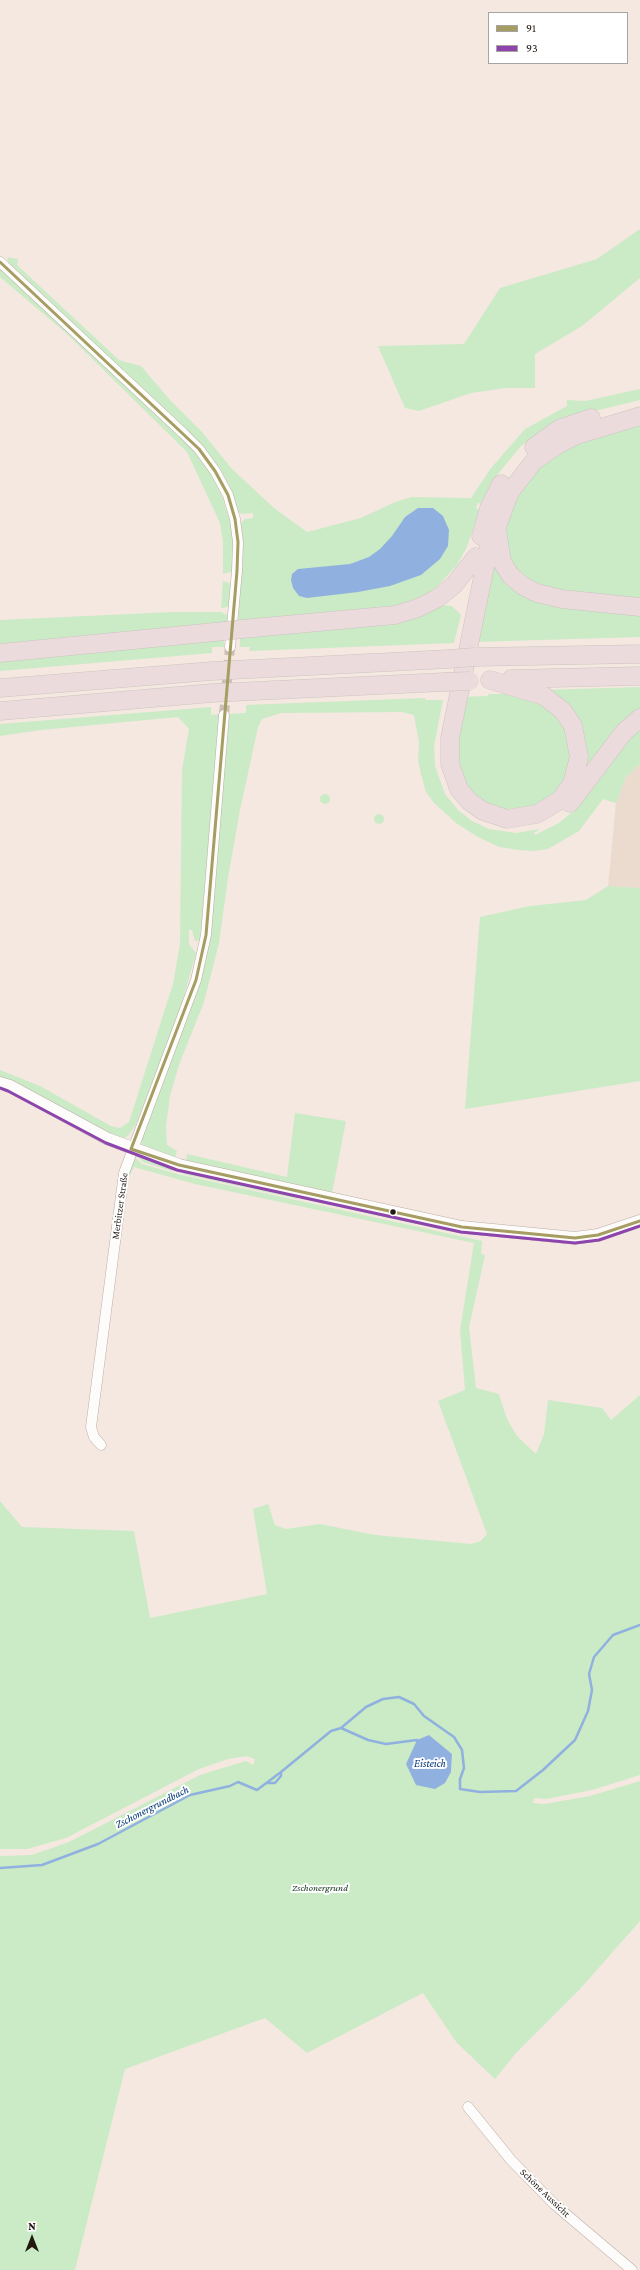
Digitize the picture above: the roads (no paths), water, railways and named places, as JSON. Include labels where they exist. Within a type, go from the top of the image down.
[{"type":"highway","points":[[640,406],[593,417],[559,429],[537,443],[517,462],[503,481],[489,508],[476,557],[439,747],[440,766],[450,793],[462,808],[476,819],[499,827],[524,828],[547,821],[562,811],[624,732],[640,718]]},
{"type":"highway","points":[[490,680],[544,696],[563,711],[573,726],[579,756],[572,784],[560,800],[537,814],[507,818],[483,811],[469,801],[459,790],[450,764],[450,738],[489,547],[510,492],[534,461],[546,452],[590,430],[640,416]]},
{"type":"highway","points":[[497,525],[498,544],[502,562],[511,576],[523,586],[537,593],[562,599],[640,607]]},
{"type":"highway","points":[[0,653],[232,636],[395,615],[418,608],[438,598],[454,585],[476,557]]},
{"type":"highway","points":[[0,688],[212,671],[475,657],[640,654]]},
{"type":"highway","points":[[0,711],[204,694],[490,680],[640,676]]},
{"type":"street","points":[[0,262],[183,433],[199,449],[215,471],[228,495],[235,520],[238,542],[232,636]]},
{"type":"street","name":"Merbitzer Straße","points":[[101,1445],[94,1436],[91,1427],[124,1173],[196,980],[204,942],[224,715]]},
{"type":"street","points":[[0,1083],[10,1086],[108,1139],[179,1165],[462,1227],[575,1238],[598,1235],[640,1221]]},
{"type":"street","name":"Schöne Aussicht","points":[[468,2107],[511,2160],[554,2204],[632,2270]]},
{"type":"water","points":[[418,508],[433,508],[443,516],[449,530],[448,546],[440,559],[421,575],[390,586],[358,592],[307,598],[299,596],[293,588],[291,580],[292,574],[298,569],[350,564],[369,557],[380,549],[392,536],[405,517]]},
{"type":"water","name":"Eisteich","points":[[429,1735],[452,1754],[451,1772],[445,1783],[435,1789],[416,1785],[406,1764],[417,1740]]},
{"type":"waterway","name":"Zschonergrundbach","points":[[0,1868],[42,1865],[98,1844],[190,1795],[230,1786],[238,1782],[257,1790],[331,1731],[341,1728],[366,1707],[383,1699],[399,1697],[414,1704],[424,1716],[454,1737],[462,1750],[464,1768],[460,1779],[460,1789],[480,1792],[516,1791],[543,1770],[575,1740],[588,1711],[592,1690],[589,1674],[594,1657],[613,1635],[640,1625]]},
{"type":"waterway","name":"Zschonergrundbach","points":[[341,1728],[368,1740],[386,1744],[417,1740],[418,1743]]},
{"type":"waterway","points":[[267,1783],[275,1783],[281,1776],[281,1773]]},
{"type":"tunnel","points":[[224,715],[230,647]]},
{"type":"park label","name":"Zschonergrund","points":[[320,1888]]}]
